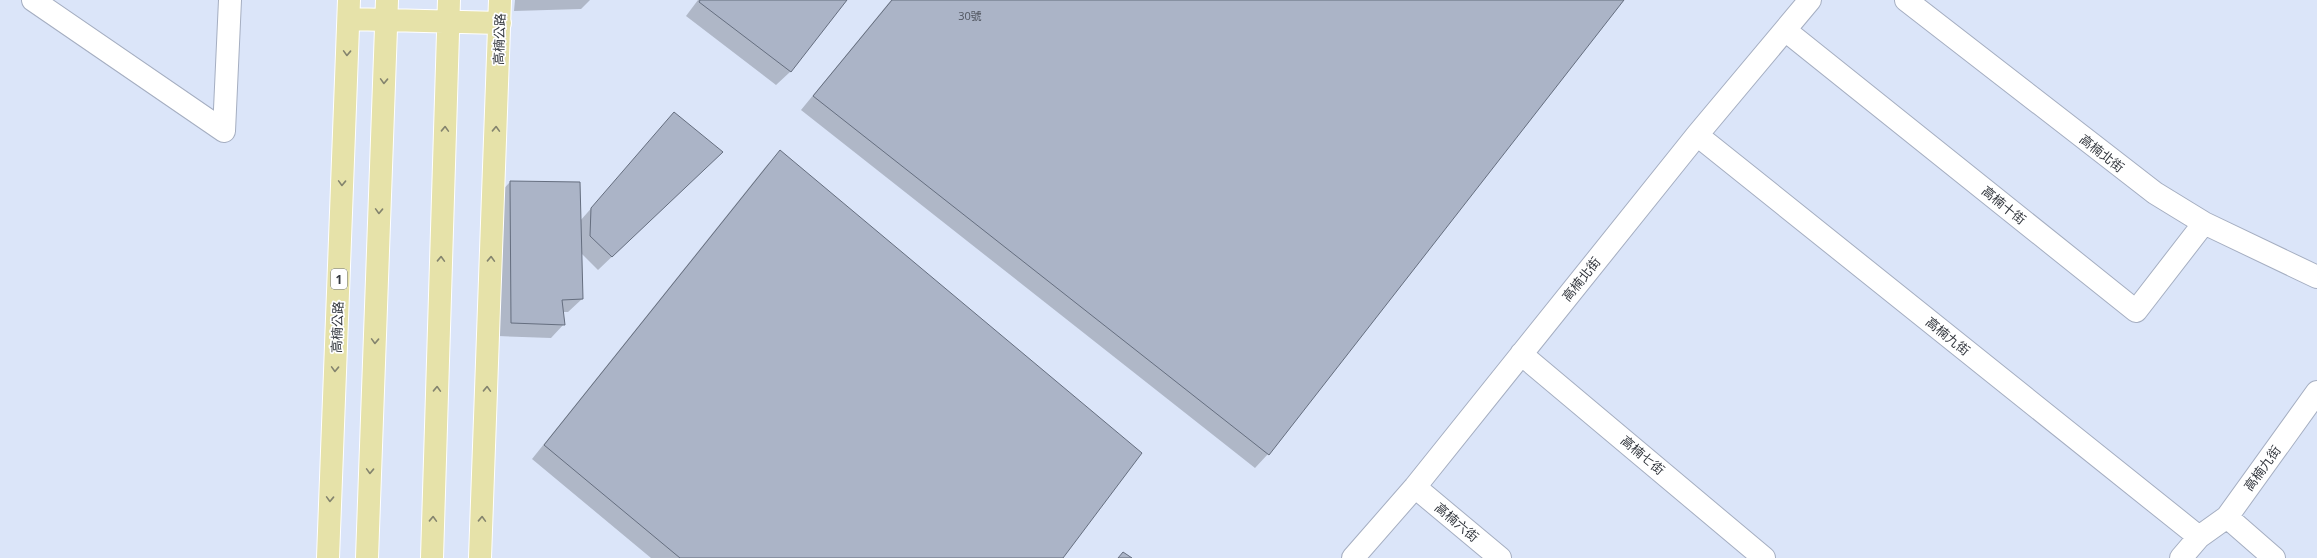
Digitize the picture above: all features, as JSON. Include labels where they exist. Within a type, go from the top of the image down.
[{"type":"main road","points":[[432,558],[449,0]]},
{"type":"main road","name":"高楠公路","points":[[480,558],[500,0]]},
{"type":"main road","points":[[349,10],[386,10],[448,22],[500,23]]},
{"type":"main road","name":"高楠公路","points":[[328,558],[349,10]]},
{"type":"main road","points":[[367,558],[386,10]]},
{"type":"street","points":[[33,0],[224,131],[230,0]]},
{"type":"street","name":"高楠北街","points":[[1353,558],[1415,487],[1697,134],[1810,0]]},
{"type":"street","name":"高楠北街","points":[[1906,0],[2155,194],[2204,223],[2317,277]]},
{"type":"street","name":"高楠十街","points":[[1785,30],[2136,311],[2204,223]]},
{"type":"street","name":"高楠九街","points":[[1697,134],[2199,537]]},
{"type":"street","name":"高楠七街","points":[[1521,354],[1754,555]]},
{"type":"street","name":"高楠九街","points":[[2181,558],[2199,537],[2228,517],[2317,392]]},
{"type":"street","name":"高楠六街","points":[[1415,487],[1500,558]]},
{"type":"street","points":[[2228,517],[2274,558]]},
{"type":"building","points":[[700,0],[847,0],[791,72],[699,2]]},
{"type":"building","points":[[892,0],[1624,0],[1269,455],[813,96]]},
{"type":"building","points":[[674,112],[723,152],[612,257],[590,236],[591,208]]},
{"type":"building","points":[[780,150],[1142,453],[1063,558],[680,558],[544,445]]},
{"type":"building","points":[[510,181],[580,182],[583,299],[562,300],[565,325],[511,323]]},
{"type":"building","points":[[1123,552],[1132,558],[1118,558]]}]
